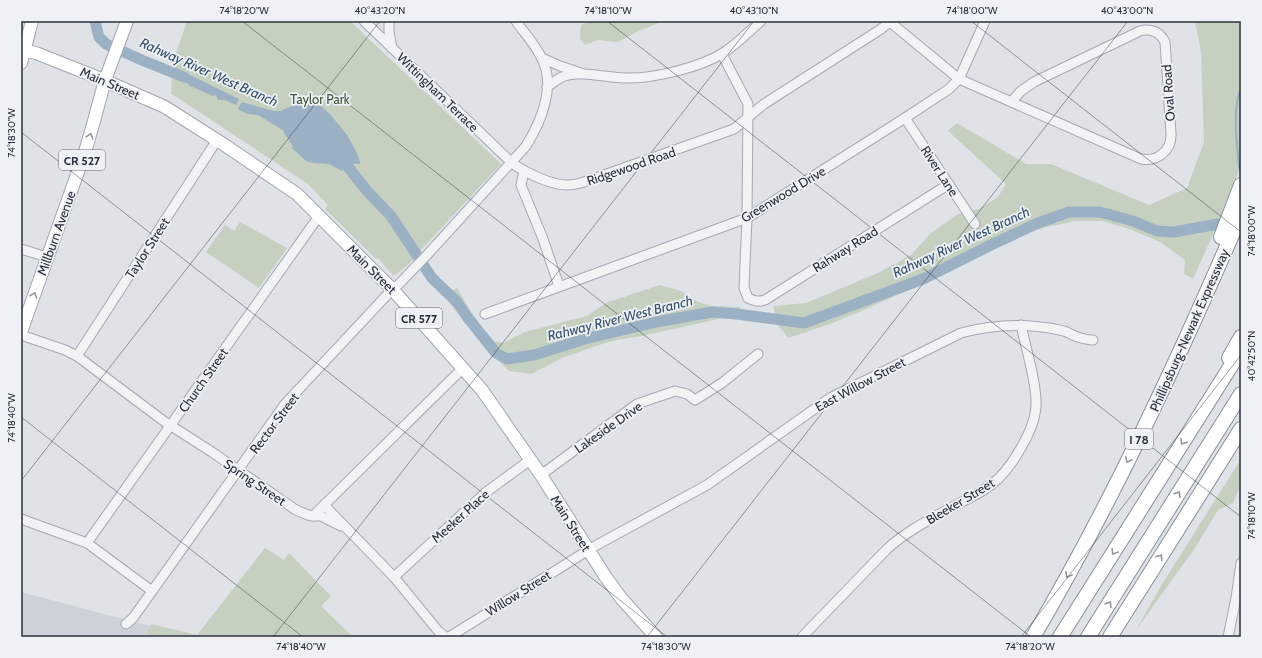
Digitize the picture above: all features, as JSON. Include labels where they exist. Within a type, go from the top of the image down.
[{"type":"highway","points":[[1227,233],[1241,185]]},
{"type":"highway","name":"Phillipsburg-Newark Expressway","points":[[1033,637],[1115,487],[1176,362],[1198,295],[1227,233],[1241,214]]},
{"type":"highway","points":[[1198,419],[1241,337]]},
{"type":"highway","points":[[1060,637],[1241,350]]},
{"type":"highway","points":[[1088,637],[1241,394]]},
{"type":"highway","points":[[1110,637],[1241,429]]},
{"type":"main road","points":[[21,64],[23,50],[32,21]]},
{"type":"main road","name":"Millburn Avenue","points":[[21,333],[85,152],[105,80],[127,21]]},
{"type":"main road","name":"Main Street","points":[[23,50],[36,53],[105,80],[167,109],[217,140],[297,194],[393,290],[482,390],[541,475],[588,550],[621,598],[656,637]]},
{"type":"street","name":"Wittingham Terrace","points":[[364,21],[512,163]]},
{"type":"street","points":[[389,21],[389,32],[392,48]]},
{"type":"street","points":[[393,290],[512,163],[526,146],[533,134],[543,110],[547,87],[546,68],[542,58],[516,21]]},
{"type":"street","points":[[542,58],[584,74],[630,78],[652,76],[694,65],[722,54],[736,43],[752,24],[761,21]]},
{"type":"street","name":"Greenwood Drive","points":[[485,314],[747,218],[948,89],[959,79],[985,21]]},
{"type":"street","name":"Oval Road","points":[[891,22],[959,79],[1011,102],[1140,159],[1146,160],[1156,158],[1164,152],[1169,146],[1171,136],[1165,42],[1158,33],[1153,30],[1148,29],[1140,31],[1034,82],[1021,91],[1011,102]]},
{"type":"street","name":"Ridgewood Road","points":[[512,163],[524,171],[558,183],[566,185],[576,184],[734,129],[764,104],[891,22]]},
{"type":"street","points":[[722,54],[748,104],[747,218]]},
{"type":"street","points":[[547,87],[562,78],[584,74]]},
{"type":"street","name":"River Lane","points":[[905,118],[975,224]]},
{"type":"street","name":"Taylor Street","points":[[77,356],[217,140]]},
{"type":"street","points":[[524,171],[521,185],[542,236],[559,286]]},
{"type":"street","name":"Rahway Road","points":[[747,218],[744,288],[748,298],[753,301],[760,302],[948,184]]},
{"type":"street","name":"Church Street","points":[[87,543],[319,216]]},
{"type":"street","points":[[21,249],[47,258]]},
{"type":"street","name":"Rector Street","points":[[126,624],[133,618],[285,404],[393,290]]},
{"type":"street","name":"East Willow Street","points":[[588,550],[707,485],[830,398],[961,334],[981,328],[1021,325],[1060,331],[1081,338],[1093,340]]},
{"type":"street","name":"Bleeker Street","points":[[802,637],[898,538],[911,529],[989,487],[1008,467],[1025,442],[1035,414],[1035,388],[1021,325]]},
{"type":"street","name":"Spring Street","points":[[21,333],[77,356],[170,426],[212,452],[296,510],[313,516]]},
{"type":"street","name":"Lakeside Drive","points":[[541,475],[638,404],[675,391],[687,394],[696,400],[722,383],[758,354]]},
{"type":"street","points":[[313,516],[463,368]]},
{"type":"street","name":"Meeker Place","points":[[394,577],[485,493],[530,460]]},
{"type":"street","points":[[324,505],[394,577],[439,632],[446,637]]},
{"type":"street","points":[[313,516],[321,516],[344,527]]},
{"type":"street","points":[[21,519],[87,543],[152,591]]},
{"type":"street","name":"Willow Street","points":[[449,637],[588,550]]},
{"type":"street","points":[[1230,637],[1241,563]]},
{"type":"shaded area","points":[[21,592],[138,623],[205,637],[21,637]]},
{"type":"green space","name":"Taylor Park","points":[[187,21],[350,21],[501,164],[410,263],[394,276],[378,258],[376,259],[325,209],[328,205],[308,184],[171,94],[173,62]]},
{"type":"green space","points":[[663,21],[618,42],[598,40],[585,45],[580,39],[581,25],[589,22]]},
{"type":"green space","points":[[1195,21],[1241,21],[1241,166],[1193,279],[1184,274],[1185,260],[1160,242],[1132,230],[1103,221],[1075,221],[1043,228],[1013,237],[915,287],[873,306],[830,324],[788,338],[779,326],[773,306],[806,303],[878,273],[911,255],[931,233],[958,214],[979,209],[998,197],[1006,184],[948,131],[957,123],[1026,164],[1051,164],[1149,205],[1187,188],[1204,142],[1201,52]]},
{"type":"green space","points":[[240,222],[287,248],[259,288],[206,252],[225,225],[234,231]]},
{"type":"green space","points":[[660,285],[681,291],[698,302],[711,306],[740,307],[741,320],[723,318],[642,336],[611,341],[562,358],[531,374],[509,371],[487,350],[444,296],[457,288],[474,317],[492,341],[503,343],[525,332],[587,316],[606,303]]},
{"type":"green space","points":[[1241,459],[1241,484],[1233,503],[1218,510],[1195,548],[1136,630],[1161,586]]},
{"type":"green space","points":[[265,548],[284,560],[289,553],[331,596],[321,606],[353,637],[147,637],[151,624],[197,635]]},
{"type":"water","points":[[171,70],[182,71],[239,99],[236,105],[225,100],[218,100],[216,95],[213,96],[183,82],[178,75],[171,73]]},
{"type":"water","points":[[242,102],[273,111],[280,111],[302,103],[321,106],[330,114],[347,135],[356,151],[360,164],[350,164],[342,171],[329,164],[306,161],[292,148],[293,146],[284,131],[258,115],[247,114],[239,110],[238,108]]},
{"type":"waterway","name":"Rahway River West Branch","points":[[95,21],[99,37],[106,44],[184,77]]},
{"type":"waterway","points":[[1241,89],[1238,97],[1236,116],[1236,138],[1239,167],[1241,171]]},
{"type":"waterway","name":"Rahway River West Branch","points":[[338,154],[367,191],[391,216],[432,278],[457,302],[496,353],[507,359],[534,355],[585,339],[656,322],[712,312],[804,323],[923,279],[1038,223],[1069,212],[1100,212],[1133,221],[1157,231],[1174,232],[1218,224],[1232,228]]}]
